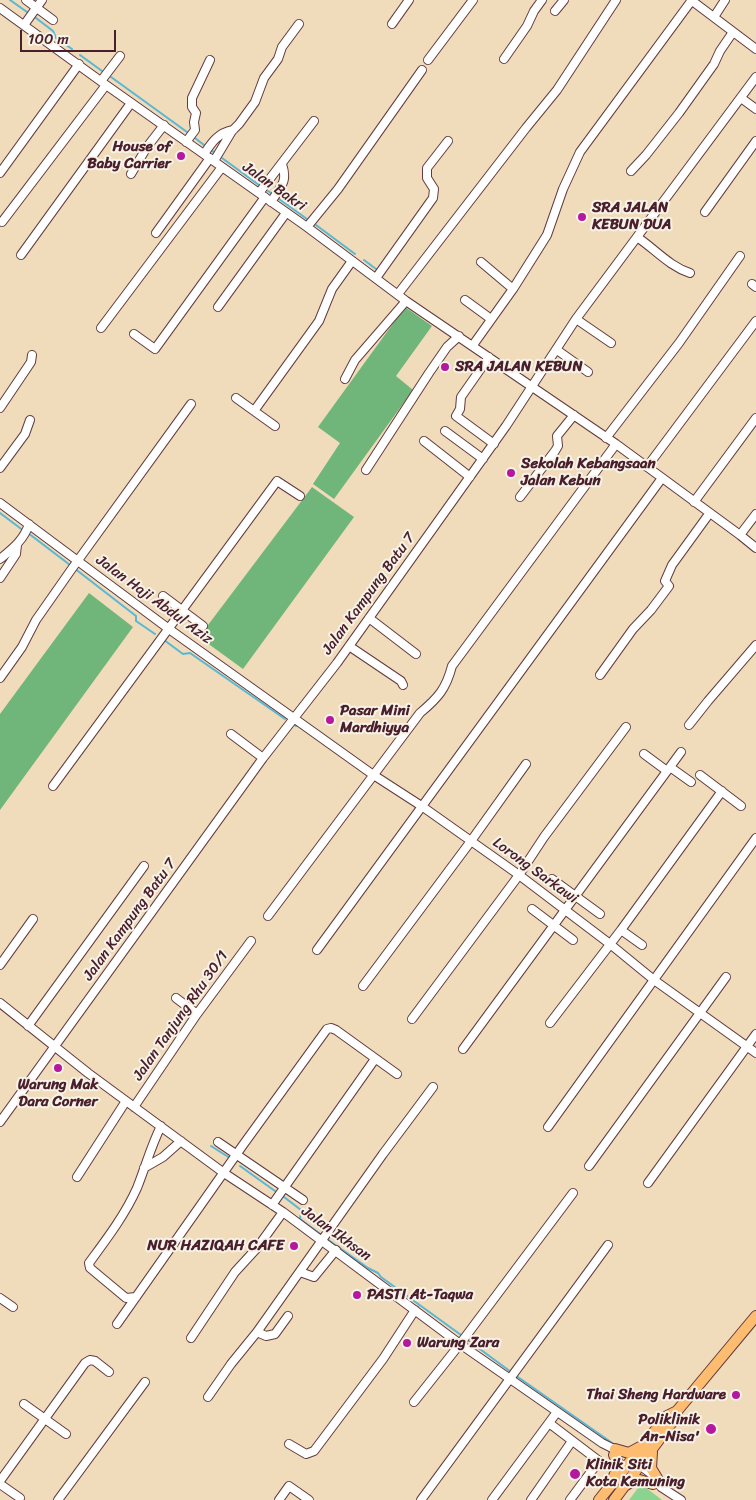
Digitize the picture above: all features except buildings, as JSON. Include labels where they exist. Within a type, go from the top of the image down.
[{"type":"main road","points":[[599,1500],[633,1466],[650,1444],[673,1421],[677,1411],[756,1316]]},
{"type":"main road","points":[[607,1490],[618,1467],[614,1452],[634,1452],[650,1444]]},
{"type":"main road","points":[[614,1500],[631,1481],[636,1479],[655,1481],[650,1464],[650,1444]]},
{"type":"main road","points":[[623,1488],[633,1466]]},
{"type":"street","points":[[26,0],[53,20]]},
{"type":"street","points":[[24,25],[42,0]]},
{"type":"street","points":[[392,24],[409,0]]},
{"type":"street","points":[[428,60],[473,0]]},
{"type":"street","points":[[504,59],[542,0]]},
{"type":"street","points":[[556,11],[564,0]]},
{"type":"street","points":[[398,294],[557,90],[616,0]]},
{"type":"street","points":[[473,345],[513,289],[547,235],[580,152],[691,0],[756,49]]},
{"type":"street","points":[[714,17],[725,0]]},
{"type":"street","name":"Jalan Bakri","points":[[0,8],[406,300],[616,444],[756,548]]},
{"type":"street","points":[[156,233],[209,158],[255,102],[264,78],[278,59],[282,47],[299,24]]},
{"type":"street","points":[[631,171],[679,114],[714,64],[733,32]]},
{"type":"street","points":[[2,222],[103,83],[120,56]]},
{"type":"street","points":[[186,142],[195,130],[196,114],[192,107],[192,98],[210,60]]},
{"type":"street","points":[[0,173],[78,64]]},
{"type":"street","points":[[307,227],[338,190],[422,70]]},
{"type":"street","name":"Jalan Kampung Batu 7","points":[[0,1122],[263,758],[349,646],[494,444],[576,319],[756,77]]},
{"type":"street","points":[[741,98],[756,109]]},
{"type":"street","points":[[21,255],[132,103]]},
{"type":"street","points":[[134,334],[155,349],[265,197],[282,164],[314,121]]},
{"type":"street","points":[[131,174],[147,147],[164,126]]},
{"type":"street","points":[[209,158],[215,138],[220,134],[233,130]]},
{"type":"street","points":[[376,278],[433,198],[434,189],[427,178],[427,168],[448,140]]},
{"type":"street","points":[[705,212],[756,141]]},
{"type":"street","points":[[265,197],[285,181],[286,174],[282,164]]},
{"type":"street","points":[[101,328],[222,167]]},
{"type":"street","points":[[218,307],[286,213]]},
{"type":"street","points":[[637,237],[665,261],[690,273]]},
{"type":"street","points":[[606,438],[679,342],[740,256]]},
{"type":"street","points":[[254,411],[319,321],[332,289],[352,261]]},
{"type":"street","points":[[481,262],[513,289]]},
{"type":"street","points":[[345,379],[355,360],[406,300]]},
{"type":"street","points":[[465,300],[491,319]]},
{"type":"street","points":[[576,319],[611,343]]},
{"type":"street","points":[[647,467],[756,321]]},
{"type":"street","points":[[366,470],[429,373],[448,347],[459,336]]},
{"type":"street","points":[[556,350],[588,372]]},
{"type":"street","points":[[0,408],[31,362],[32,356]]},
{"type":"street","points":[[489,357],[461,397],[460,409],[456,416],[494,444]]},
{"type":"street","points":[[236,398],[274,426]]},
{"type":"street","points":[[0,678],[22,647],[36,620],[74,565],[192,404]]},
{"type":"street","points":[[520,497],[555,451],[558,446],[557,436],[574,415]]},
{"type":"street","points":[[694,502],[756,418]]},
{"type":"street","points":[[0,468],[26,434],[30,420]]},
{"type":"street","points":[[445,431],[483,459]]},
{"type":"street","points":[[424,441],[470,477]]},
{"type":"street","points":[[268,916],[420,712],[437,699],[449,680],[452,666],[616,444]]},
{"type":"street","points":[[317,950],[662,478]]},
{"type":"street","points":[[53,786],[277,481],[300,496]]},
{"type":"street","name":"Jalan Haji Abdul Aziz","points":[[0,503],[74,565],[170,629],[294,717]]},
{"type":"street","points":[[600,675],[633,629],[651,610],[669,586],[665,581],[672,565],[709,514]]},
{"type":"street","points":[[740,535],[756,514]]},
{"type":"street","points":[[0,559],[18,545],[28,526]]},
{"type":"street","points":[[0,578],[16,554],[18,545]]},
{"type":"street","points":[[163,596],[203,626]]},
{"type":"street","points":[[369,618],[416,654]]},
{"type":"street","points":[[349,646],[401,681],[403,685]]},
{"type":"street","points":[[689,725],[756,646]]},
{"type":"street","name":"Lorong Sarkawi","points":[[294,717],[372,774],[520,875],[654,980],[756,1053]]},
{"type":"street","points":[[412,1019],[520,875],[544,837],[626,727]]},
{"type":"street","points":[[232,734],[263,758]]},
{"type":"street","points":[[463,1048],[681,752]]},
{"type":"street","points":[[644,754],[690,782]]},
{"type":"street","points":[[363,986],[526,764]]},
{"type":"street","points":[[700,775],[741,806]]},
{"type":"street","points":[[550,1022],[621,930],[722,792]]},
{"type":"street","points":[[548,1127],[756,838]]},
{"type":"street","points":[[28,1026],[144,866]]},
{"type":"street","points":[[552,879],[600,914]]},
{"type":"street","points":[[532,909],[573,940]]},
{"type":"street","points":[[0,965],[33,919]]},
{"type":"street","points":[[621,930],[642,945]]},
{"type":"street","name":"Jalan Tanjung Rhu 30/1","points":[[134,1106],[197,1014],[251,941]]},
{"type":"street","points":[[589,1166],[619,1131],[726,977]]},
{"type":"street","points":[[176,998],[197,1014]]},
{"type":"street","name":"Jalan Ikhsan","points":[[0,1003],[126,1101],[224,1173],[324,1238],[336,1250],[460,1344],[512,1374],[557,1412],[681,1500]]},
{"type":"street","points":[[117,1324],[327,1029],[336,1030],[397,1074]]},
{"type":"street","points":[[648,1183],[756,1034]]},
{"type":"street","points":[[272,1205],[375,1059]]},
{"type":"street","points":[[208,1397],[433,1087]]},
{"type":"street","points":[[77,1177],[126,1101]]},
{"type":"street","points":[[136,1297],[126,1298],[88,1266],[111,1237],[136,1189],[161,1126]]},
{"type":"street","points":[[144,1168],[162,1157],[181,1141]]},
{"type":"street","points":[[218,1142],[283,1189],[303,1200]]},
{"type":"street","points":[[414,1402],[573,1193]]},
{"type":"street","points":[[191,1338],[235,1272],[257,1248],[283,1212]]},
{"type":"street","points":[[421,1500],[608,1245]]},
{"type":"street","points":[[300,1272],[314,1276],[336,1250]]},
{"type":"street","points":[[0,1298],[13,1307]]},
{"type":"street","points":[[289,1444],[306,1454],[314,1451],[383,1359],[415,1310]]},
{"type":"street","points":[[257,1332],[266,1336],[275,1334],[288,1316]]},
{"type":"street","points":[[20,1498],[0,1483],[44,1419],[87,1361],[95,1361],[109,1372]]},
{"type":"street","points":[[58,1500],[145,1382]]},
{"type":"street","points":[[24,1404],[66,1434]]},
{"type":"street","points":[[492,1500],[557,1412]]},
{"type":"street","points":[[549,1423],[599,1461],[570,1500]]},
{"type":"street","points":[[531,1500],[572,1441]]},
{"type":"street","points":[[279,1500],[289,1486],[310,1500]]},
{"type":"green space","points":[[405,307],[432,326],[396,376],[413,390],[334,499],[313,484],[340,443],[318,427]]},
{"type":"green space","points":[[312,487],[354,517],[243,669],[199,637]]},
{"type":"green space","points":[[89,593],[133,627],[0,810],[0,714]]},
{"type":"green space","points":[[641,1484],[662,1500],[629,1500]]},
{"type":"waterway","points":[[10,0],[27,12]]},
{"type":"waterway","points":[[36,18],[53,31],[56,38],[72,49]]},
{"type":"waterway","points":[[80,55],[102,71]]},
{"type":"waterway","points":[[111,77],[187,132]]},
{"type":"waterway","points":[[195,138],[204,145]]},
{"type":"waterway","points":[[222,158],[259,185]]},
{"type":"waterway","points":[[279,199],[307,219]]},
{"type":"waterway","points":[[316,225],[355,254]]},
{"type":"waterway","points":[[364,260],[376,269]]},
{"type":"waterway","points":[[0,513],[24,531]]},
{"type":"waterway","points":[[28,533],[70,565]]},
{"type":"waterway","points":[[74,568],[136,616],[136,621],[155,634]]},
{"type":"waterway","points":[[164,640],[183,654],[190,653],[285,719]]},
{"type":"waterway","points":[[211,1146],[230,1158]]},
{"type":"waterway","points":[[240,1166],[275,1191]]},
{"type":"waterway","points":[[284,1197],[301,1210],[300,1219],[323,1236]]},
{"type":"waterway","points":[[327,1239],[378,1273],[461,1335]]},
{"type":"waterway","points":[[469,1341],[511,1372]]},
{"type":"waterway","points":[[515,1375],[615,1445]]},
{"type":"place","name":"House of Baby Carrier","points":[[181,156]]},
{"type":"place","name":"SRA JALAN KEBUN DUA","points":[[582,217]]},
{"type":"place","name":"SRA JALAN KEBUN","points":[[445,367]]},
{"type":"place","name":"Sekolah Kebangsaan Jalan Kebun","points":[[511,473]]},
{"type":"place","name":"Pasar Mini Mardhiyya","points":[[330,720]]},
{"type":"place","name":"Warung Mak Dara Corner","points":[[58,1068]]},
{"type":"place","name":"NUR HAZIQAH CAFE","points":[[294,1246]]},
{"type":"place","name":"PASTI At-Taqwa","points":[[357,1295]]},
{"type":"place","name":"Warung Zara","points":[[407,1343]]},
{"type":"place","name":"Thai Sheng Hardware","points":[[736,1395]]},
{"type":"place","name":"Poliklinik An-Nisa'","points":[[711,1429]]},
{"type":"place","name":"Klinik Siti Kota Kemuning","points":[[575,1474]]}]
